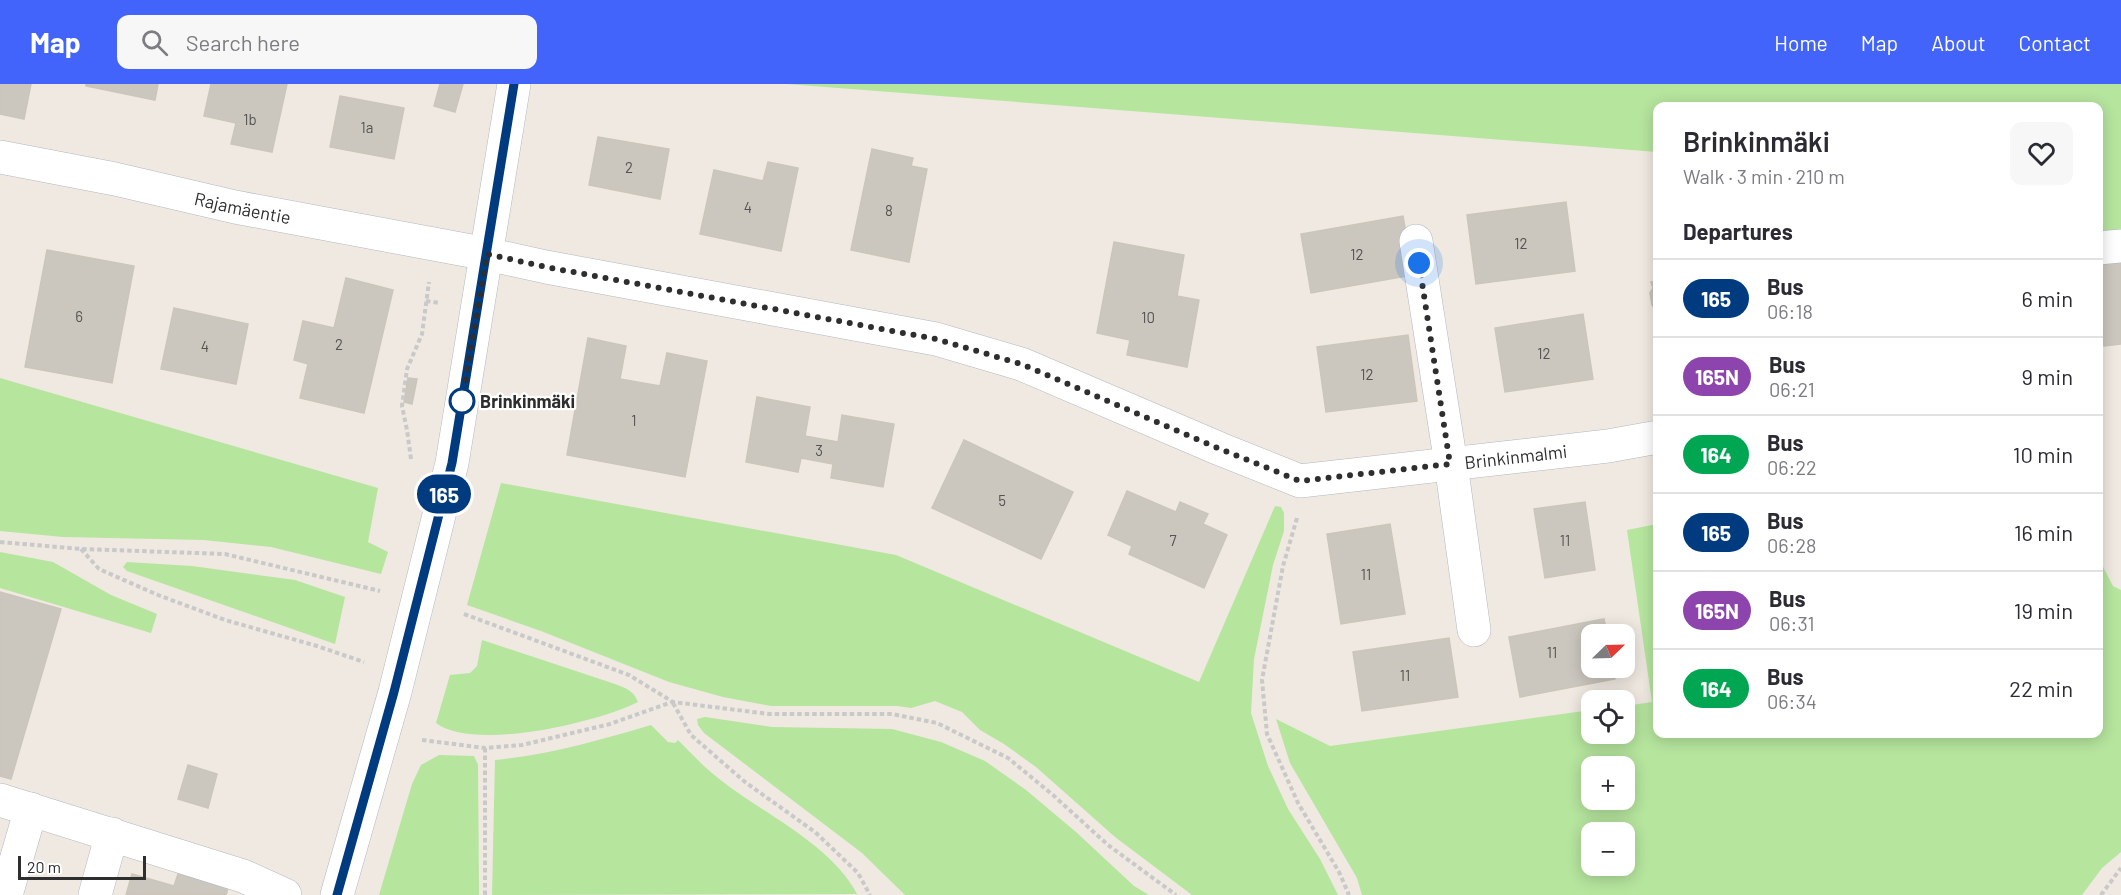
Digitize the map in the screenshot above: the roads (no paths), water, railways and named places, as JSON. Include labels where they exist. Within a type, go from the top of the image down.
[{"type":"street","points":[[337,895],[394,692],[452,463],[514,84]]},
{"type":"street","name":"Rajamäentie","points":[[0,158],[115,179],[235,207],[487,254]]},
{"type":"street","points":[[1416,241],[1474,630]]},
{"type":"street","points":[[2103,248],[2121,246]]},
{"type":"street","name":"Brinkinmalmi","points":[[487,254],[936,339],[1021,364],[1300,481],[1608,446],[1653,438]]},
{"type":"street","points":[[0,800],[243,876],[285,895]]},
{"type":"street","points":[[6,895],[31,809]]},
{"type":"street","points":[[95,895],[112,834]]},
{"type":"place","name":"Brinkinmäki","points":[[462,401]]}]
